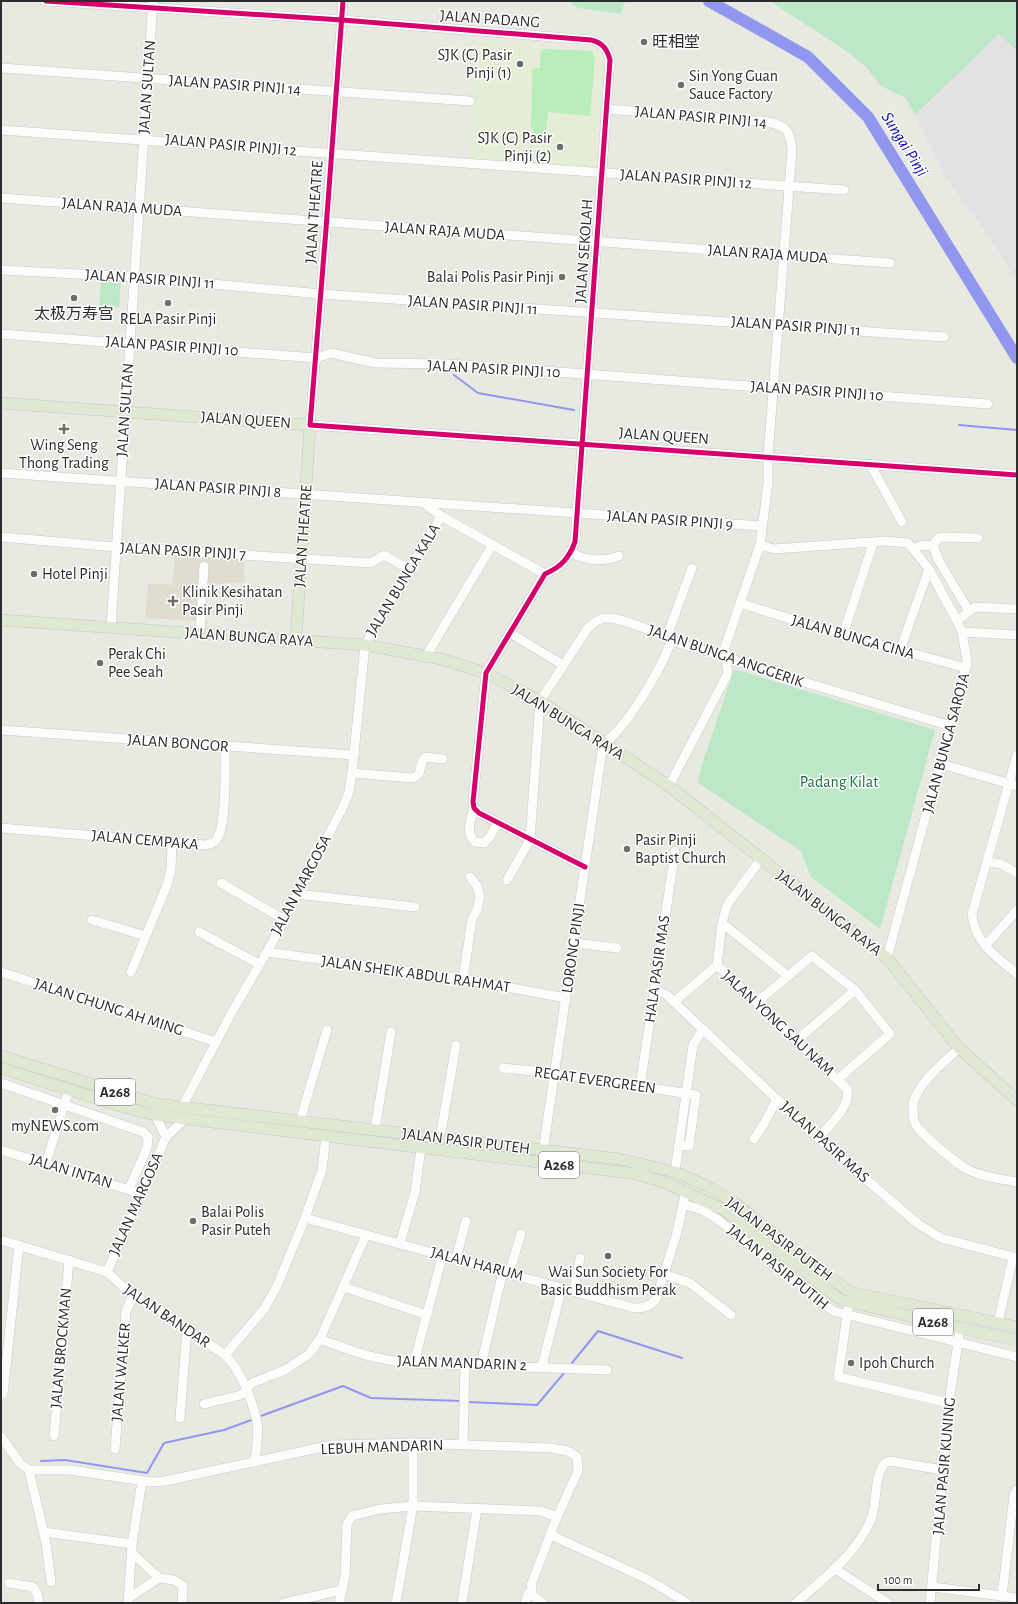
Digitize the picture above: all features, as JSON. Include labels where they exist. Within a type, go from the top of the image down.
[{"type":"main road","name":"JALAN QUEEN","points":[[1,403],[310,425]]},
{"type":"main road","name":"JALAN THEATRE","points":[[296,640],[310,425]]},
{"type":"main road","name":"JALAN BUNGA RAYA","points":[[1,620],[365,645],[426,656],[486,673],[540,701],[603,744],[669,786],[887,958],[960,1048],[1017,1100]]},
{"type":"main road","name":"JALAN PASIR PUTEH","points":[[1,1056],[156,1104],[619,1159],[675,1172],[709,1186],[735,1203],[817,1268],[850,1292],[1017,1327]]},
{"type":"main road","name":"JALAN PASIR PUTEH","points":[[1,1068],[155,1115],[637,1174],[686,1191],[724,1210],[836,1297],[849,1302],[1017,1340]]},
{"type":"main road","points":[[817,1268],[820,1276],[847,1296],[849,1302]]},
{"type":"street","name":"JALAN PADANG","points":[[46,1],[153,4],[591,40],[600,42],[607,49],[610,60]]},
{"type":"street","name":"JALAN THEATRE","points":[[310,425],[327,223],[330,153],[343,1]]},
{"type":"street","name":"JALAN SULTAN","points":[[111,627],[153,4]]},
{"type":"street","name":"JALAN SEKOLAH","points":[[571,553],[575,542],[578,514],[610,60]]},
{"type":"street","name":"JALAN PASIR PINJI 14","points":[[1,68],[148,80],[336,91],[470,101]]},
{"type":"street","name":"JALAN PASIR PINJI 14","points":[[606,110],[779,124],[790,135],[792,150],[789,186]]},
{"type":"street","name":"JALAN PASIR PINJI 12","points":[[1,130],[844,190]]},
{"type":"street","points":[[669,786],[727,676],[728,668],[724,656],[724,650],[760,545],[768,478],[768,456],[789,186]]},
{"type":"street","name":"JALAN RAJA MUDA","points":[[1,198],[890,263]]},
{"type":"street","name":"JALAN PASIR PINJI 11","points":[[1,270],[134,277],[321,294],[944,337]]},
{"type":"street","name":"JALAN PASIR PINJI 10","points":[[1,334],[316,358],[331,353],[375,363],[449,364],[988,404]]},
{"type":"street","name":"JALAN QUEEN","points":[[310,425],[768,456],[1017,475]]},
{"type":"street","points":[[870,464],[902,522]]},
{"type":"street","name":"JALAN PASIR PINJI 8","points":[[1,473],[578,514]]},
{"type":"street","points":[[424,503],[441,516],[545,574]]},
{"type":"street","name":"JALAN PASIR PINJI 9","points":[[578,514],[762,526]]},
{"type":"street","name":"JALAN BUNGA KALA","points":[[365,645],[441,516]]},
{"type":"street","points":[[933,546],[938,538],[943,537],[978,538]]},
{"type":"street","name":"JALAN PASIR PINJI 7","points":[[1,538],[116,547],[301,557],[366,563],[375,562],[384,555],[409,569]]},
{"type":"street","name":"JALAN BUNGA SAROJA","points":[[760,545],[774,549],[898,541],[908,543],[929,569],[962,632],[967,660],[966,668],[887,958]]},
{"type":"street","points":[[843,635],[873,543]]},
{"type":"street","points":[[426,656],[493,544]]},
{"type":"street","points":[[914,549],[922,545],[933,546]]},
{"type":"street","points":[[933,546],[939,561],[969,611]]},
{"type":"street","points":[[498,823],[489,838],[484,843],[475,842],[470,836],[469,830],[474,808],[473,802],[486,673],[545,574],[564,563],[571,553],[580,558],[600,561],[619,556]]},
{"type":"street","points":[[200,633],[204,566]]},
{"type":"street","points":[[603,744],[612,738],[624,723],[660,668],[692,568]]},
{"type":"street","points":[[900,650],[929,569]]},
{"type":"street","name":"JALAN BUNGA CINA","points":[[740,603],[843,635],[966,668]]},
{"type":"street","points":[[957,621],[975,607],[984,606],[1017,609]]},
{"type":"street","name":"JALAN BUNGA ANGGERIK","points":[[540,701],[588,628],[597,620],[607,618],[617,619],[669,639],[816,687],[951,726]]},
{"type":"street","points":[[962,632],[1017,635]]},
{"type":"street","points":[[510,633],[564,665]]},
{"type":"street","name":"JALAN MARGOSA","points":[[182,1107],[216,1042],[267,952],[296,894],[343,807],[349,792],[365,645]]},
{"type":"street","points":[[507,880],[530,840],[540,701]]},
{"type":"street","name":"JALAN BONGOR","points":[[1,730],[354,755]]},
{"type":"street","name":"LORONG PINJI","points":[[543,1151],[603,744]]},
{"type":"street","name":"JALAN CEMPAKA","points":[[1,828],[172,843],[212,844],[217,838],[222,820],[226,746]]},
{"type":"street","points":[[1017,755],[1013,784],[987,862],[972,914],[973,928],[985,946],[1017,974]]},
{"type":"street","points":[[352,773],[412,778],[420,774],[425,757],[443,759]]},
{"type":"street","points":[[941,764],[1013,784]]},
{"type":"street","points":[[474,808],[498,823],[585,867]]},
{"type":"street","points":[[131,972],[170,878],[172,843]]},
{"type":"street","name":"HALA PASIR MAS","points":[[640,1087],[675,851]]},
{"type":"street","name":"JALAN YONG SAU NAM","points":[[761,859],[727,905],[722,923],[717,965],[847,1089],[848,1100],[844,1108],[818,1138]]},
{"type":"street","points":[[987,862],[1001,864],[1017,874]]},
{"type":"street","points":[[463,979],[472,919],[477,910],[480,896],[477,886],[470,877]]},
{"type":"street","points":[[221,883],[283,919]]},
{"type":"street","points":[[296,894],[415,907]]},
{"type":"street","points":[[985,946],[1017,910]]},
{"type":"street","points":[[92,920],[146,936]]},
{"type":"street","points":[[722,923],[788,976]]},
{"type":"street","points":[[199,932],[259,964]]},
{"type":"street","points":[[574,943],[617,948]]},
{"type":"street","name":"JALAN SHEIK ABDUL RAHMAT","points":[[267,952],[463,979],[566,998]]},
{"type":"street","points":[[757,1002],[812,956],[855,990],[890,1034],[838,1079]]},
{"type":"street","points":[[674,1002],[717,965]]},
{"type":"street","name":"JALAN CHUNG AH MING","points":[[1,972],[216,1042]]},
{"type":"street","name":"JALAN PASIR MAS","points":[[654,989],[667,995],[818,1138],[918,1224],[941,1238],[1015,1258]]},
{"type":"street","points":[[796,1041],[855,990]]},
{"type":"street","points":[[675,1172],[693,1045],[703,1029]]},
{"type":"street","points":[[300,1120],[327,1030]]},
{"type":"street","points":[[375,1129],[391,1032]]},
{"type":"street","points":[[440,1138],[456,1044]]},
{"type":"street","points":[[960,1048],[938,1068],[916,1096],[913,1104],[914,1122],[920,1131],[967,1169],[984,1176],[1017,1182]]},
{"type":"street","name":"REGAT EVERGREEN","points":[[503,1068],[555,1073],[686,1094]]},
{"type":"street","points":[[1,1083],[144,1132],[148,1137],[147,1148],[129,1189]]},
{"type":"street","points":[[46,1163],[70,1090]]},
{"type":"street","points":[[754,1139],[777,1099]]},
{"type":"street","points":[[155,1115],[166,1137],[185,1119]]},
{"type":"street","points":[[225,1355],[270,1299],[305,1218],[322,1170],[326,1136]]},
{"type":"street","name":"JALAN MARGOSA","points":[[107,1272],[139,1195],[166,1137]]},
{"type":"street","points":[[400,1243],[415,1192],[421,1148]]},
{"type":"street","name":"JALAN INTAN","points":[[1,1150],[129,1189],[139,1195]]},
{"type":"street","points":[[686,1191],[664,1274],[690,1283],[730,1316]]},
{"type":"street","name":"JALAN PASIR PUTIH","points":[[683,1204],[702,1210],[717,1219],[833,1311],[1017,1357]]},
{"type":"street","name":"JALAN HARUM","points":[[305,1218],[443,1254],[634,1308],[648,1306],[656,1299],[664,1274]]},
{"type":"street","points":[[456,1258],[466,1221]]},
{"type":"street","points":[[481,1365],[506,1272],[520,1234]]},
{"type":"street","points":[[204,1404],[237,1396],[252,1383],[295,1365],[309,1354],[320,1339],[366,1235]]},
{"type":"street","name":"JALAN BANDAR","points":[[1,1240],[107,1272],[133,1296],[187,1329],[225,1355],[233,1364],[246,1388],[256,1418],[255,1462]]},
{"type":"street","points":[[3,1394],[19,1246]]},
{"type":"street","points":[[414,1363],[443,1254]]},
{"type":"street","points":[[774,1265],[782,1255]]},
{"type":"street","points":[[574,1290],[580,1258]]},
{"type":"street","points":[[998,1323],[1015,1258]]},
{"type":"street","name":"JALAN BROCKMAN","points":[[54,1436],[68,1260]]},
{"type":"street","points":[[344,1287],[427,1315]]},
{"type":"street","points":[[542,1366],[562,1287]]},
{"type":"street","name":"JALAN WALKER","points":[[114,1449],[126,1311],[133,1296]]},
{"type":"street","points":[[849,1302],[838,1377],[949,1403]]},
{"type":"street","name":"JALAN PASIR KUNING","points":[[930,1603],[933,1587],[949,1403],[960,1328]]},
{"type":"street","points":[[180,1418],[187,1329]]},
{"type":"street","name":"JALAN MANDARIN 2","points":[[320,1339],[375,1359],[414,1363],[542,1366],[607,1370]]},
{"type":"street","points":[[463,1444],[465,1364]]},
{"type":"street","points":[[1,1437],[20,1463],[29,1470],[44,1532],[51,1582]]},
{"type":"street","points":[[396,1603],[413,1506],[413,1443]]},
{"type":"street","name":"LEBUH MANDARIN","points":[[29,1470],[70,1470],[142,1481],[165,1481],[332,1445],[413,1443],[551,1448],[573,1453],[577,1457],[578,1471],[557,1517]]},
{"type":"street","points":[[796,1603],[835,1568],[853,1548],[870,1520],[875,1506],[878,1480],[885,1463],[890,1461],[942,1470]]},
{"type":"street","points":[[129,1600],[132,1549],[142,1481]]},
{"type":"street","points":[[1005,1598],[1015,1492]]},
{"type":"street","points":[[339,1603],[345,1576],[349,1519],[352,1516],[380,1509],[413,1506],[541,1511],[557,1517],[531,1585],[533,1596],[543,1603]]},
{"type":"street","points":[[462,1603],[477,1509]]},
{"type":"street","points":[[44,1532],[132,1549],[159,1578],[181,1583],[183,1586],[182,1603]]},
{"type":"street","points":[[551,1535],[649,1580],[687,1603]]},
{"type":"street","points":[[835,1568],[888,1603]]},
{"type":"street","points":[[129,1600],[159,1578]]},
{"type":"street","points":[[9,1583],[33,1587],[37,1593],[39,1603]]},
{"type":"street","points":[[933,1587],[1005,1598],[1017,1598]]},
{"type":"street","points":[[284,1603],[342,1590]]},
{"type":"street","points":[[525,1603],[528,1594],[531,1591]]},
{"type":"shaded area","points":[[770,1],[1017,1],[1017,282],[997,248],[945,176],[906,98],[881,86],[866,67],[848,52]]},
{"type":"shaded area","points":[[475,41],[598,50],[604,58],[594,169],[470,159]]},
{"type":"shaded area","name":"Klinik Kesihatan Pasir Pinji","points":[[175,555],[243,558],[245,583],[202,584],[199,621],[145,618],[148,583],[172,585]]},
{"type":"green space","points":[[569,1],[625,1],[621,14],[578,8]]},
{"type":"green space","points":[[770,1],[1017,1],[1017,51],[999,34],[915,115],[906,98],[881,86],[866,67],[848,52]]},
{"type":"green space","points":[[541,49],[592,51],[595,59],[590,116],[548,112],[546,136],[535,137],[531,127],[532,69],[540,68]]},
{"type":"green space","points":[[101,281],[121,283],[119,307],[99,305]]},
{"type":"green space","name":"Padang Kilat","points":[[734,669],[935,730],[880,929],[811,877],[801,851],[698,783],[702,764]]},
{"type":"waterway","name":"Sungai Pinji","points":[[709,1],[808,57],[868,117],[1017,358]]},
{"type":"waterway","points":[[454,375],[478,393],[574,410]]},
{"type":"waterway","points":[[959,425],[1017,430]]},
{"type":"waterway","points":[[572,1363],[598,1331],[682,1358]]},
{"type":"waterway","points":[[467,1402],[537,1405],[564,1373]]},
{"type":"waterway","points":[[258,1417],[343,1386],[371,1398],[462,1401]]},
{"type":"waterway","points":[[41,1461],[65,1460],[147,1473],[164,1443],[224,1430],[254,1419]]},
{"type":"cycle path","points":[[46,1],[342,20],[591,40],[599,43],[606,50],[610,60],[575,542],[564,561],[556,568],[545,574],[486,673],[473,802],[474,808],[479,813],[585,867]]},
{"type":"cycle path","points":[[343,1],[310,425],[1017,475]]},
{"type":"place","name":"旺相堂","points":[[644,42]]},
{"type":"place","name":"SJK (C) Pasir Pinji (1)","points":[[520,64]]},
{"type":"place","name":"Sin Yong Guan Sauce Factory","points":[[681,85]]},
{"type":"place","name":"SJK (C) Pasir Pinji (2)","points":[[560,147]]},
{"type":"place","name":"Balai Polis Pasir Pinji","points":[[562,277]]},
{"type":"place","name":"太极万寿宫","points":[[74,298]]},
{"type":"place","name":"RELA Pasir Pinji","points":[[168,303]]},
{"type":"place","name":"Wing Seng Thong Trading","points":[[64,429]]},
{"type":"place","name":"Hotel Pinji","points":[[34,574]]},
{"type":"place","name":"Klinik Kesihatan Pasir Pinji","points":[[173,601]]},
{"type":"place","name":"Perak Chi Pee Seah","points":[[100,663]]},
{"type":"place","name":"Pasir Pinji Baptist Church","points":[[627,849]]},
{"type":"place","name":"myNEWS.com","points":[[55,1110]]},
{"type":"place","name":"Balai Polis Pasir Puteh","points":[[193,1221]]},
{"type":"place","name":"Wai Sun Society For Basic Buddhism Perak","points":[[608,1256]]},
{"type":"place","name":"Ipoh Church","points":[[851,1363]]}]
